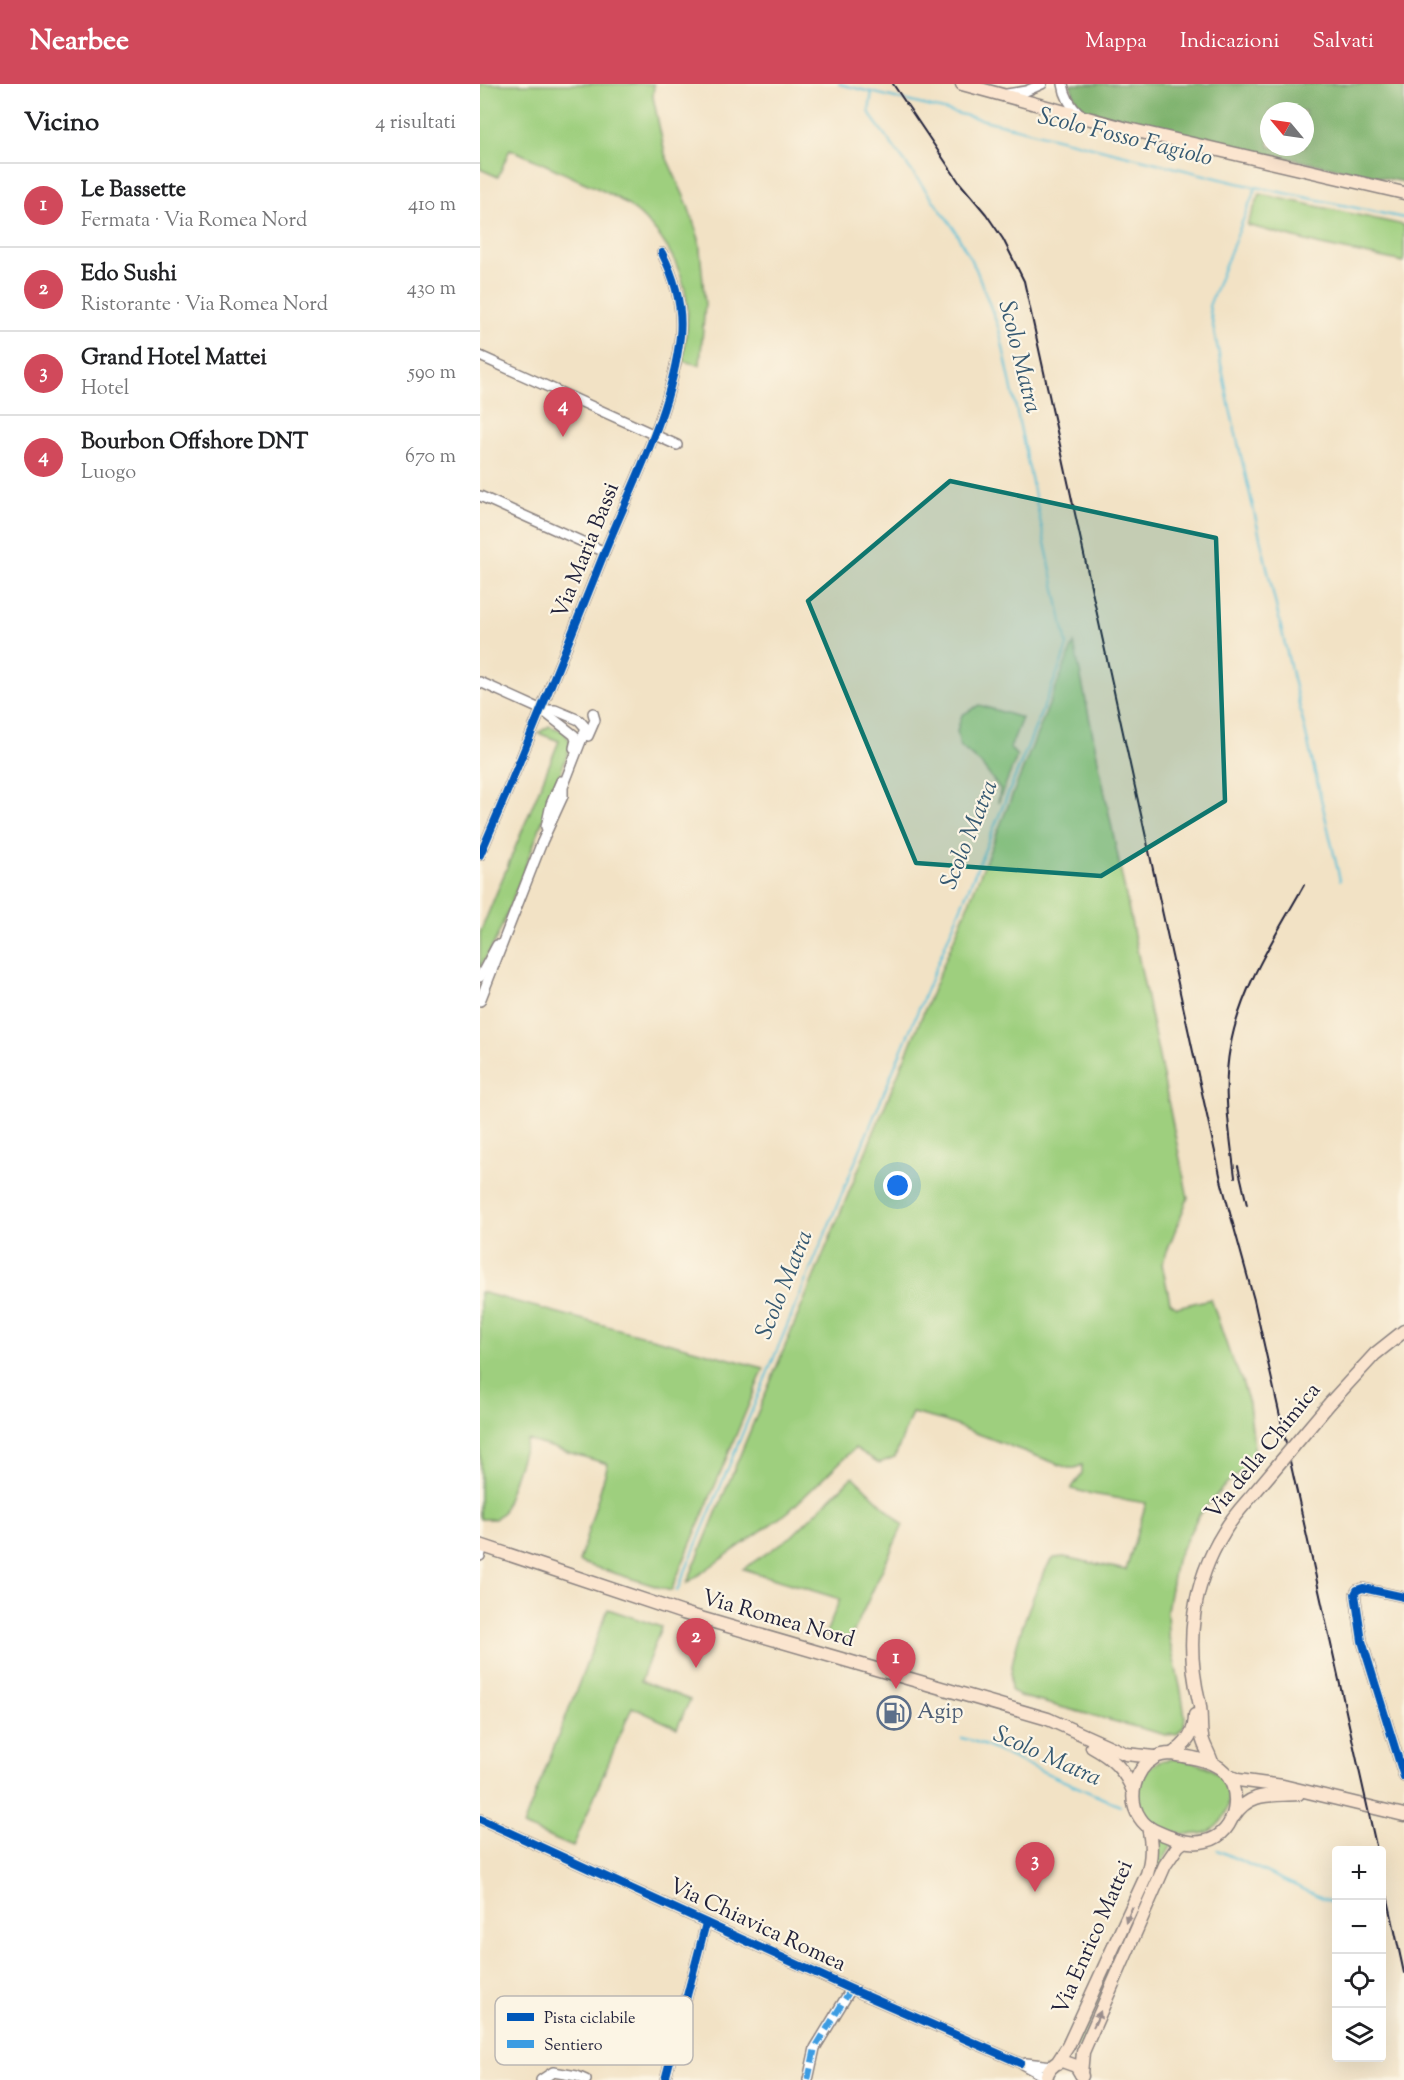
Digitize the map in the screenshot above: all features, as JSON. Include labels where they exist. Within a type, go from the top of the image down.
[{"type":"main road","points":[[962,84],[1228,153],[1404,193]]},
{"type":"main road","name":"Via della Chimica","points":[[1172,1754],[1186,1742],[1194,1728],[1196,1693],[1192,1655],[1192,1621],[1196,1596],[1211,1554],[1224,1531],[1330,1403],[1375,1354],[1404,1331]]},
{"type":"main road","name":"Via Romea Nord","points":[[481,1549],[683,1613],[1048,1719],[1118,1764],[1128,1778],[1133,1791]]},
{"type":"main road","name":"Via della Chimica","points":[[1196,1693],[1199,1701],[1202,1736],[1212,1763]]},
{"type":"main road","name":"Via Romea Nord","points":[[1066,1729],[1126,1754],[1154,1757]]},
{"type":"main road","points":[[1313,1793],[1255,1797],[1239,1808],[1225,1830],[1216,1838],[1205,1842],[1183,1842],[1156,1833],[1140,1819],[1133,1801],[1133,1791],[1138,1776],[1154,1757],[1172,1754],[1212,1763],[1227,1775],[1238,1780],[1313,1793],[1404,1815]]},
{"type":"main road","points":[[1227,1775],[1232,1783],[1236,1799],[1233,1817]]},
{"type":"main road","name":"Via Enrico Mattei","points":[[1046,2080],[1048,2070],[1068,2046],[1147,1874],[1151,1861],[1152,1842],[1148,1827]]},
{"type":"main road","name":"Via Enrico Mattei","points":[[1082,2079],[1083,2052],[1165,1865],[1183,1842]]},
{"type":"main road","points":[[1055,2064],[1067,2061],[1072,2063],[1082,2079]]},
{"type":"street","points":[[998,94],[1026,92],[1042,84]]},
{"type":"street","points":[[1063,84],[1072,107],[1082,116]]},
{"type":"street","name":"Via Maria Bassi","points":[[480,855],[542,710],[667,398],[680,336],[680,308],[673,278],[662,253]]},
{"type":"street","points":[[480,356],[677,445]]},
{"type":"street","points":[[480,496],[605,552]]},
{"type":"street","points":[[480,682],[542,710],[568,729],[576,740],[551,804],[542,842]]},
{"type":"street","points":[[542,710],[555,710],[579,720],[586,728],[563,787],[563,796]]},
{"type":"street","points":[[480,991],[595,720],[593,713],[587,719],[579,720]]},
{"type":"street","points":[[480,1001],[485,977]]},
{"type":"street","points":[[1404,1597],[1363,1588],[1357,1590],[1355,1594],[1362,1641],[1404,1777]]},
{"type":"street","name":"Via Chiavica Romea","points":[[480,1819],[851,1989],[1020,2063],[1046,2080]]},
{"type":"street","points":[[687,1996],[706,1923]]},
{"type":"street","points":[[808,2080],[815,2048],[851,1989]]},
{"type":"street","name":"Via Chiavica Romea","points":[[1020,2063],[1055,2064]]},
{"type":"street","points":[[665,2080],[669,2065]]},
{"type":"street","points":[[541,2080],[553,2072],[586,2080]]},
{"type":"highlighted area","points":[[950,481],[1216,538],[1225,801],[1101,876],[916,863],[808,601]]},
{"type":"green space","points":[[480,84],[654,84],[653,97],[665,154],[687,203],[699,239],[705,304],[700,365],[682,361],[687,302],[685,288],[675,261],[659,236],[640,215],[612,195],[510,149],[498,177],[480,169]]},
{"type":"green space","points":[[1070,84],[1404,84],[1404,182],[1276,156],[1314,156],[1314,102],[1260,102],[1260,153],[1192,139],[1087,110],[1076,101]]},
{"type":"green space","points":[[1260,194],[1404,225],[1404,262],[1321,245],[1247,225]]},
{"type":"green space","points":[[1074,643],[1188,1198],[1162,1264],[1170,1302],[1177,1307],[1211,1299],[1249,1404],[1255,1456],[1252,1464],[1227,1483],[1199,1515],[1176,1560],[1167,1610],[1168,1633],[1185,1716],[1184,1726],[1177,1734],[1166,1735],[1019,1696],[1011,1690],[1017,1644],[1035,1592],[1048,1565],[1054,1558],[1064,1557],[1126,1570],[1146,1503],[1071,1489],[1082,1473],[1082,1465],[1068,1468],[944,1421],[912,1413],[895,1457],[879,1463],[855,1448],[788,1512],[687,1583]]},
{"type":"green space","points":[[979,705],[1022,718],[1010,748],[1017,756],[998,803],[1000,789],[981,764],[960,746],[957,731],[962,715]]},
{"type":"green space","points":[[549,726],[564,731],[570,741],[570,748],[507,914],[480,969],[480,933],[559,741],[538,733]]},
{"type":"green space","points":[[480,1292],[764,1368],[671,1591],[579,1562],[608,1464],[527,1440],[503,1512],[495,1519],[480,1519]]},
{"type":"green space","points":[[853,1476],[903,1525],[848,1644],[825,1635],[840,1599],[743,1569],[792,1536]]},
{"type":"green space","points":[[608,1609],[661,1627],[641,1681],[690,1700],[677,1728],[632,1707],[573,1847],[523,1826]]},
{"type":"green space","points":[[1176,1759],[1207,1767],[1219,1775],[1224,1782],[1229,1799],[1227,1808],[1219,1824],[1211,1830],[1194,1834],[1173,1832],[1153,1823],[1141,1810],[1139,1791],[1145,1773],[1156,1763]]},
{"type":"green space","points":[[1151,1835],[1173,1843],[1158,1870],[1079,2048],[1073,2046],[1151,1872]]},
{"type":"waterway","name":"Scolo Fosso Fagiolo","points":[[839,84],[1237,183],[1404,218]]},
{"type":"waterway","name":"Scolo Matra","points":[[677,1591],[1027,748],[1067,645],[999,329],[976,269],[953,227],[873,119],[869,111],[872,92]]},
{"type":"waterway","points":[[1256,187],[1209,306],[1231,413],[1340,880]]},
{"type":"waterway","name":"Scolo Matra","points":[[962,1738],[979,1743],[1120,1806]]},
{"type":"waterway","name":"Scolo Matra","points":[[1217,1850],[1332,1902]]},
{"type":"railway","points":[[893,84],[959,182],[986,214],[1003,239],[1024,281],[1222,1184],[1254,1300],[1376,1846]]},
{"type":"railway","points":[[1235,1177],[1227,1080],[1235,1026],[1250,984],[1304,885]]},
{"type":"railway","points":[[1238,1166],[1247,1205]]},
{"type":"railway","points":[[1386,1890],[1404,1973]]},
{"type":"marked path","points":[[808,2080],[815,2048],[851,1989]]},
{"type":"cycle path","points":[[480,855],[650,446],[669,392],[676,364],[681,325],[674,283],[662,253]]},
{"type":"cycle path","points":[[1404,1597],[1363,1588],[1357,1590],[1355,1594],[1362,1641],[1404,1777]]},
{"type":"cycle path","points":[[480,1819],[851,1989],[1020,2063]]},
{"type":"cycle path","points":[[687,1996],[706,1923]]},
{"type":"cycle path","points":[[665,2080],[669,2065]]},
{"type":"place","name":"Bourbon Offshore DNT","points":[[563,437]]},
{"type":"place","name":"Edo Sushi","points":[[696,1668]]},
{"type":"place","name":"Le Bassette","points":[[896,1689]]},
{"type":"place","name":"Agip","points":[[894,1713]]},
{"type":"place","name":"Grand Hotel Mattei","points":[[1035,1892]]}]
